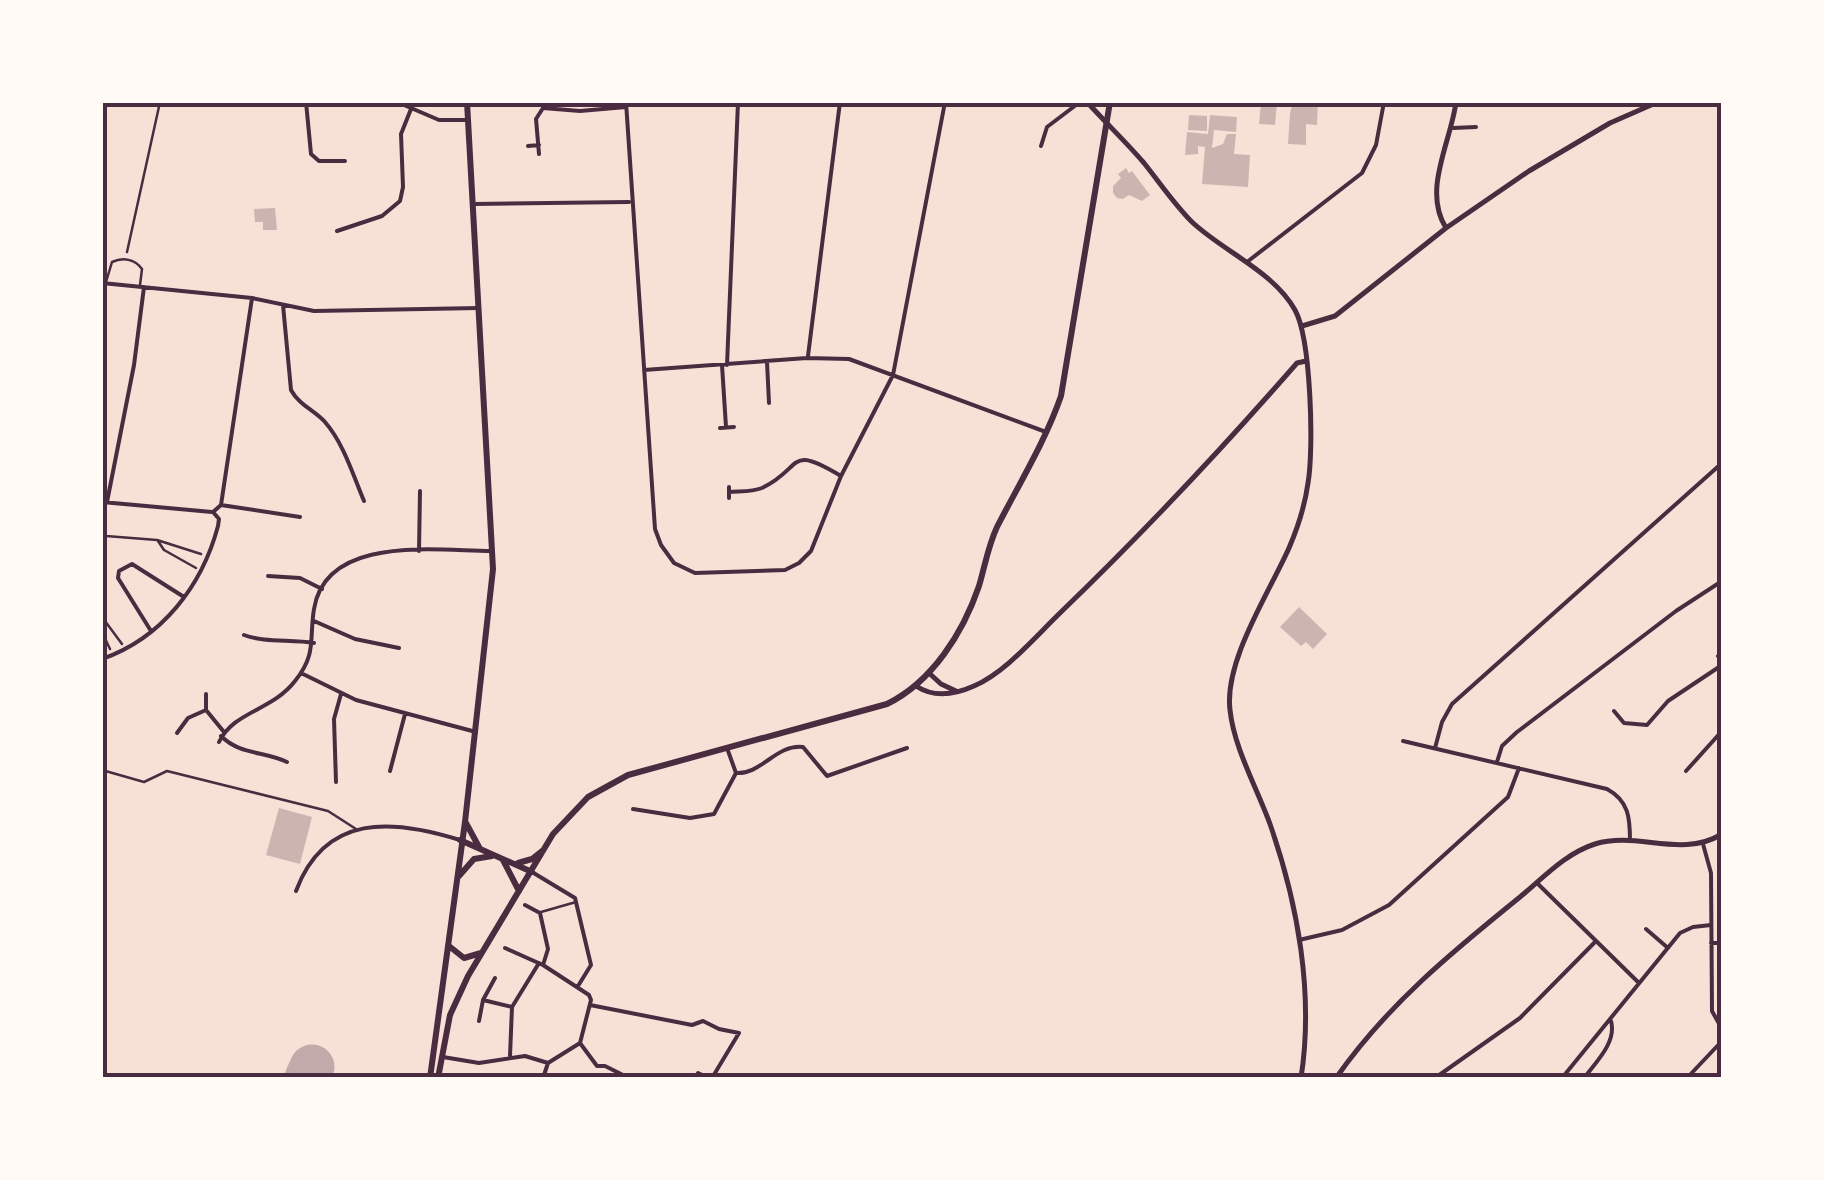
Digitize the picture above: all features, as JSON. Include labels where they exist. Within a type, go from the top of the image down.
[{"type":"main road","points":[[430,1078],[490,614],[492,551],[467,102]]},
{"type":"main road","points":[[438,1078],[453,1005],[543,850],[571,812],[605,786],[628,775],[887,704],[916,686],[941,659],[974,598],[996,530],[1046,432],[1065,382],[1110,102]]},
{"type":"main road","points":[[465,822],[480,847]]},
{"type":"main road","points":[[460,840],[532,872]]},
{"type":"main road","points":[[512,863],[527,861],[543,850]]},
{"type":"main road","points":[[458,878],[470,861],[498,857]]},
{"type":"main road","points":[[498,857],[519,891]]},
{"type":"main road","points":[[449,946],[464,958],[482,953]]},
{"type":"street","points":[[306,102],[310,154],[319,162],[345,161]]},
{"type":"street","points":[[397,102],[439,120],[468,120]]},
{"type":"street","points":[[734,427],[723,427],[738,102]]},
{"type":"street","points":[[807,358],[840,102]]},
{"type":"street","points":[[539,154],[536,117],[546,106],[577,111],[626,105],[656,529],[661,545],[674,563],[695,573],[785,570],[800,563],[811,551],[841,476],[893,375],[945,102]]},
{"type":"street","points":[[1041,146],[1047,127],[1084,102],[1132,148],[1189,219],[1279,290],[1302,326],[1310,470],[1305,502],[1291,544],[1236,664],[1229,698],[1231,720],[1282,862],[1299,940],[1307,1027],[1301,1078]]},
{"type":"street","points":[[1246,263],[1362,172],[1376,145],[1384,102]]},
{"type":"street","points":[[1446,228],[1440,216],[1436,182],[1453,128],[1456,102]]},
{"type":"street","points":[[1302,326],[1335,316],[1480,202],[1586,136],[1658,102]]},
{"type":"street","points":[[337,231],[382,216],[400,201],[401,134],[411,109]]},
{"type":"street","points":[[1453,128],[1476,127]]},
{"type":"street","points":[[528,146],[538,145]]},
{"type":"street","points":[[474,204],[631,202]]},
{"type":"street","points":[[104,284],[252,298],[314,311],[479,308]]},
{"type":"street","points":[[142,287],[134,365],[105,502],[213,512],[222,505],[252,298]]},
{"type":"street","points":[[283,305],[288,383],[297,400],[317,414],[335,438],[364,501]]},
{"type":"street","points":[[644,370],[807,358],[849,359],[1046,432]]},
{"type":"street","points":[[916,686],[935,695],[984,681],[1028,644],[1176,496],[1296,364],[1306,361]]},
{"type":"street","points":[[767,362],[770,402]]},
{"type":"street","points":[[729,492],[758,490],[787,467],[805,459],[815,460],[841,476]]},
{"type":"street","points":[[1435,748],[1442,722],[1453,703],[1722,463]]},
{"type":"street","points":[[419,551],[420,491]]},
{"type":"street","points":[[222,505],[300,518]]},
{"type":"street","points":[[102,660],[126,650],[170,616],[208,557],[218,526],[213,512]]},
{"type":"street","points":[[221,737],[235,720],[276,701],[301,673],[314,642],[315,603],[342,568],[383,551],[492,551]]},
{"type":"street","points":[[152,632],[118,578],[119,571],[132,564],[184,597]]},
{"type":"street","points":[[268,576],[300,578],[322,590]]},
{"type":"street","points":[[1496,762],[1502,746],[1517,732],[1676,611],[1722,582]]},
{"type":"street","points":[[314,621],[355,639],[399,648]]},
{"type":"street","points":[[244,634],[256,640],[314,642]]},
{"type":"street","points":[[1614,711],[1624,723],[1647,725],[1668,702],[1720,661]]},
{"type":"street","points":[[301,673],[341,694],[476,732]]},
{"type":"street","points":[[929,674],[959,691]]},
{"type":"street","points":[[206,694],[206,710],[221,737],[240,750],[273,755],[287,762]]},
{"type":"street","points":[[336,782],[334,719],[341,694]]},
{"type":"street","points":[[177,733],[188,718],[206,710]]},
{"type":"street","points":[[390,770],[404,714]]},
{"type":"street","points":[[1686,771],[1722,731]]},
{"type":"street","points":[[1403,740],[1616,794],[1628,813],[1630,841]]},
{"type":"street","points":[[736,773],[750,772],[794,746],[802,747],[827,776],[907,748]]},
{"type":"street","points":[[633,809],[690,818],[714,814],[736,773],[727,748]]},
{"type":"street","points":[[1299,940],[1342,930],[1389,905],[1508,797],[1519,768]]},
{"type":"street","points":[[296,892],[306,869],[324,848],[357,829],[394,826],[460,840]]},
{"type":"street","points":[[1336,1078],[1367,1036],[1416,982],[1583,849],[1602,842],[1703,844],[1722,834]]},
{"type":"street","points":[[1703,844],[1711,873],[1712,1011],[1722,1028]]},
{"type":"street","points":[[532,872],[574,896],[591,965],[578,986]]},
{"type":"street","points":[[1537,884],[1639,983]]},
{"type":"street","points":[[510,1058],[512,1007],[548,948],[540,913],[525,906]]},
{"type":"street","points":[[1562,1078],[1680,934],[1711,925]]},
{"type":"street","points":[[1646,928],[1668,948]]},
{"type":"street","points":[[1435,1078],[1520,1018],[1596,941]]},
{"type":"street","points":[[1711,944],[1722,943]]},
{"type":"street","points":[[505,948],[541,964],[590,996],[580,1043],[548,1063],[543,1078]]},
{"type":"street","points":[[479,1021],[495,978]]},
{"type":"street","points":[[484,1000],[512,1007]]},
{"type":"street","points":[[590,1005],[691,1024],[703,1021],[738,1034],[711,1078],[698,1074],[696,1078]]},
{"type":"street","points":[[1584,1078],[1608,1045],[1613,1030],[1610,1019]]},
{"type":"street","points":[[1688,1078],[1722,1041]]},
{"type":"street","points":[[580,1043],[597,1066],[606,1066],[629,1078]]},
{"type":"street","points":[[441,1056],[479,1063],[525,1056],[548,1063]]},
{"type":"lane","points":[[104,284],[112,262],[127,260],[135,261],[142,269],[142,287]]},
{"type":"lane","points":[[102,770],[144,782],[167,770],[328,811],[357,829]]},
{"type":"lane","points":[[540,913],[576,902]]},
{"type":"path","points":[[127,260],[160,102]]},
{"type":"path","points":[[102,531],[106,536],[158,540],[208,557]]},
{"type":"path","points":[[158,540],[164,550],[202,570]]},
{"type":"path","points":[[102,617],[126,650]]},
{"type":"path","points":[[102,632],[113,655]]},
{"type":"building","points":[[1261,102],[1277,102],[1275,125],[1259,124]]},
{"type":"building","points":[[1297,102],[1318,102],[1317,125],[1306,124],[1306,145],[1288,144],[1290,113]]},
{"type":"building","points":[[1189,115],[1207,116],[1207,131],[1188,130]]},
{"type":"building","points":[[1210,115],[1237,117],[1236,132],[1214,130],[1212,148],[1223,144],[1227,134],[1236,134],[1234,154],[1250,155],[1248,187],[1202,184],[1205,147],[1198,146],[1198,154],[1185,155],[1187,132],[1208,134]]},
{"type":"building","points":[[1126,168],[1150,195],[1142,201],[1129,195],[1117,198],[1113,193],[1113,186],[1121,178],[1118,174]]},
{"type":"building","points":[[275,208],[277,230],[263,230],[263,222],[255,222],[254,209]]},
{"type":"building","points":[[1299,607],[1327,634],[1313,649],[1306,642],[1301,646],[1280,627]]},
{"type":"building","points":[[279,808],[312,817],[300,864],[266,855]]},
{"type":"runway","points":[[307,1078],[312,1067]]}]
